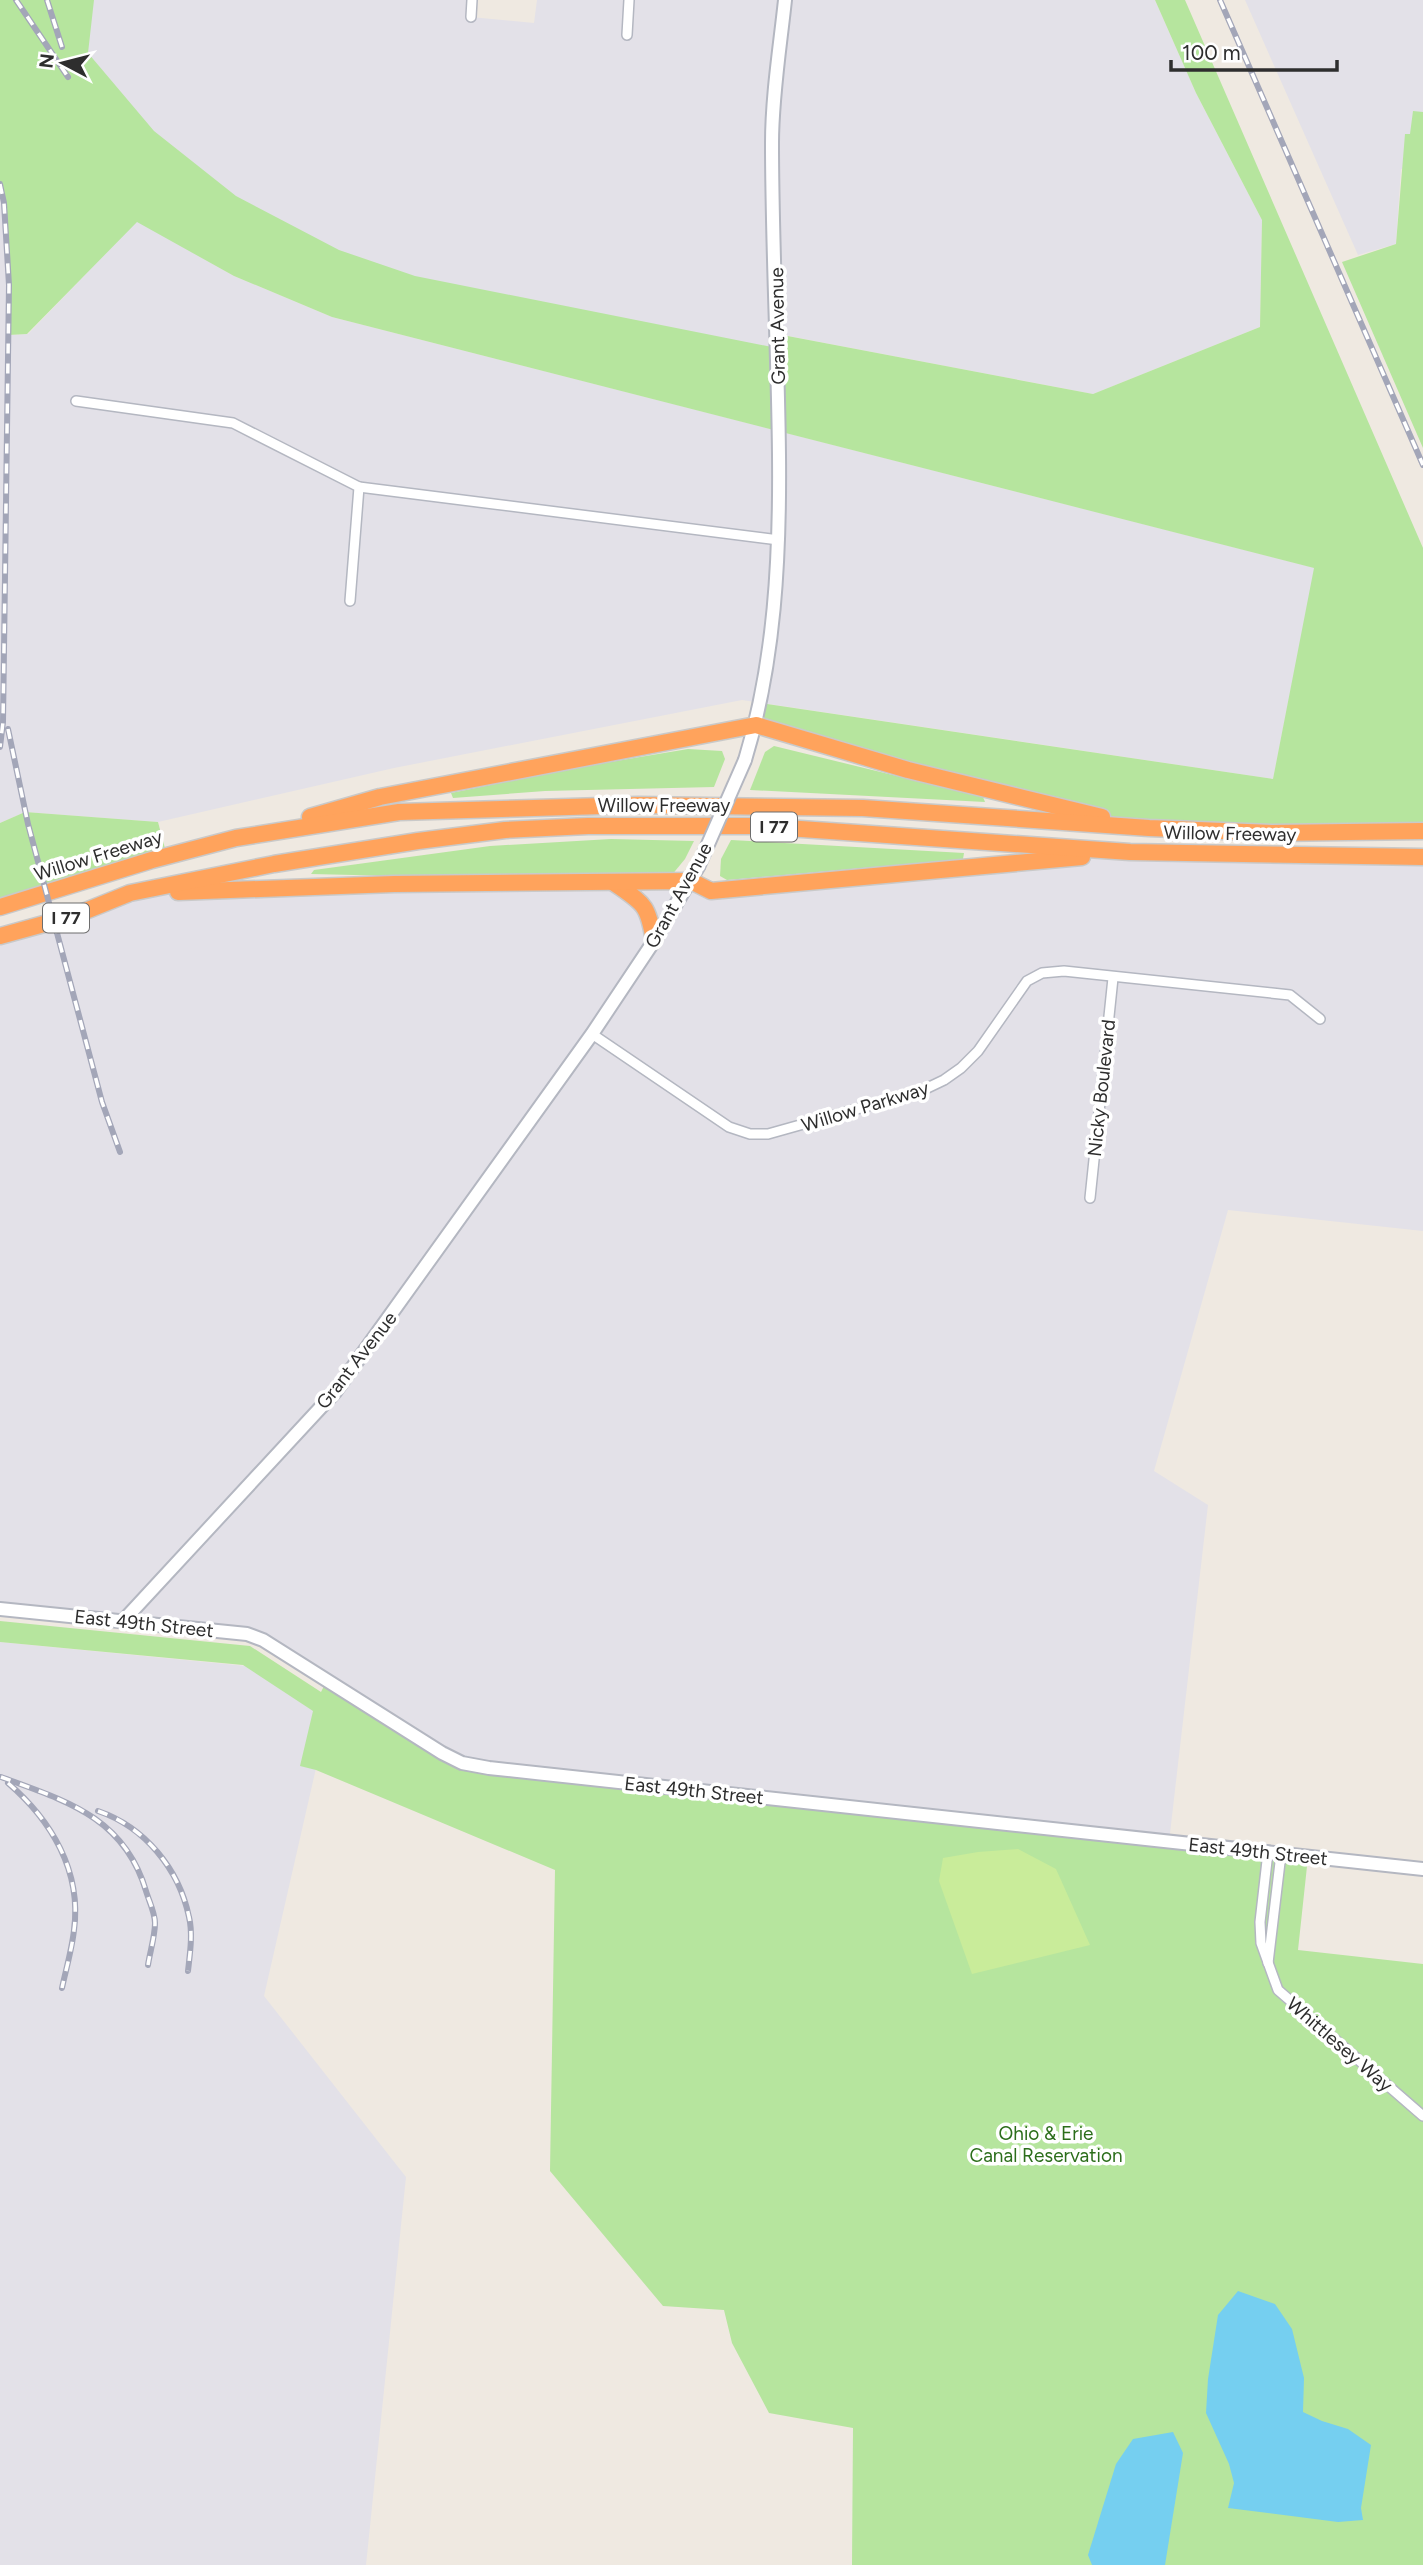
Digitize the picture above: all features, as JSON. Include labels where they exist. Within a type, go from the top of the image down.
[{"type":"highway","points":[[236,838],[380,797],[756,725],[908,770],[1149,828]]},
{"type":"highway","name":"Willow Freeway","points":[[0,907],[152,860],[236,838],[399,812],[638,805],[863,808],[1149,828],[1272,833],[1423,831]]},
{"type":"highway","name":"Willow Freeway","points":[[0,936],[73,916],[130,893],[274,864],[505,830],[588,826],[759,826],[1130,852],[1423,857]]},
{"type":"highway","points":[[130,893],[394,884],[614,883],[695,874],[711,891],[1130,852]]},
{"type":"highway","points":[[614,883],[642,903],[650,917],[654,941]]},
{"type":"street","points":[[471,17],[472,0]]},
{"type":"street","points":[[627,35],[629,0]]},
{"type":"street","name":"Grant Avenue","points":[[124,1620],[335,1392],[592,1034],[654,941],[695,874],[745,760],[756,725],[770,643],[779,540],[772,140],[785,0]]},
{"type":"street","points":[[76,401],[233,423],[359,487],[779,540]]},
{"type":"street","points":[[350,601],[359,487]]},
{"type":"street","name":"Willow Parkway","points":[[592,1034],[729,1127],[750,1134],[768,1134],[921,1091],[944,1080],[978,1051],[1027,981],[1052,971],[1290,995],[1320,1019]]},
{"type":"street","name":"Nicky Boulevard","points":[[1090,1198],[1113,978]]},
{"type":"street","name":"East 49th Street","points":[[0,1609],[247,1634],[263,1640],[326,1682],[462,1763],[489,1768],[1423,1869]]},
{"type":"street","name":"Whittlesey Way","points":[[1274,1853],[1260,1922],[1261,1943],[1278,1990],[1423,2116]]},
{"type":"shaded area","points":[[16,0],[472,0],[471,17],[534,23],[537,0],[1155,0],[1196,93],[1262,220],[1260,327],[1093,394],[778,334],[778,376],[250,239]]},
{"type":"shaded area","points":[[1245,0],[1423,0],[1423,172],[1401,169],[1396,244],[1358,255]]},
{"type":"shaded area","points":[[0,184],[4,203],[9,285],[8,335],[28,334],[137,221],[234,276],[332,317],[1315,568],[1273,779],[742,700],[394,768],[158,822],[25,812],[0,823]]},
{"type":"shaded area","points":[[1130,852],[1423,857],[1423,1231],[1228,1210],[1154,1471],[1208,1505],[1169,1842],[462,1763],[263,1640],[0,1609],[0,936],[130,893],[614,883],[711,891]]},
{"type":"shaded area","points":[[0,1642],[246,1666],[327,1720],[264,1996],[406,2177],[366,2565],[0,2565]]},
{"type":"green space","points":[[0,0],[94,0],[88,53],[154,131],[236,196],[339,250],[415,276],[777,348],[777,334],[1093,394],[1260,327],[1262,220],[1196,93],[1155,0],[1185,0],[1423,548],[1423,831],[1149,828],[756,725],[760,703],[1273,779],[1314,568],[332,317],[234,276],[137,222],[27,334],[8,335],[7,240],[0,184]]},
{"type":"green space","points":[[1413,111],[1423,112],[1423,448],[1342,262],[1396,244],[1405,134],[1410,134]]},
{"type":"green space","points":[[774,746],[983,797],[985,802],[750,790],[765,752]]},
{"type":"green space","points":[[688,749],[722,751],[725,759],[714,787],[545,791],[453,798],[451,793],[568,769]]},
{"type":"green space","points":[[25,812],[158,822],[167,856],[0,907],[0,823]]},
{"type":"green space","points":[[611,839],[694,841],[685,859],[671,876],[482,878],[311,874],[314,870],[490,846]]},
{"type":"green space","points":[[731,840],[964,853],[963,859],[727,880],[720,876],[721,859]]},
{"type":"green space","name":"Ohio & Erie Canal Reservation","points":[[0,1621],[250,1646],[321,1692],[326,1682],[462,1763],[1308,1857],[1298,1950],[1423,1964],[1423,2565],[852,2565],[853,2428],[769,2413],[732,2343],[724,2310],[663,2306],[550,2171],[555,1870],[316,1770],[300,1766],[313,1711],[243,1665],[0,1642]]},
{"type":"green space","points":[[1018,1849],[1056,1869],[1090,1945],[972,1974],[939,1881],[943,1858]]},
{"type":"water","points":[[1238,2291],[1275,2304],[1292,2329],[1304,2378],[1303,2412],[1348,2429],[1371,2445],[1361,2508],[1363,2520],[1338,2522],[1228,2508],[1234,2483],[1229,2464],[1206,2413],[1208,2379],[1218,2315]]},
{"type":"water","points":[[1173,2432],[1183,2453],[1165,2565],[1092,2565],[1088,2555],[1116,2464],[1133,2439]]},
{"type":"railway","points":[[16,0],[68,77]]},
{"type":"railway","points":[[47,0],[62,47]]},
{"type":"railway","points":[[1220,0],[1423,465]]},
{"type":"railway","points":[[0,184],[4,203],[9,285],[3,722],[0,747]]},
{"type":"railway","points":[[8,729],[28,824],[102,1102],[120,1152]]},
{"type":"railway","points":[[1,1777],[70,1804],[90,1815],[123,1845],[136,1866],[154,1915],[154,1933],[148,1965]]},
{"type":"railway","points":[[8,1783],[38,1813],[50,1830],[68,1867],[75,1908],[73,1937],[62,1988]]},
{"type":"railway","points":[[98,1811],[115,1818],[145,1839],[177,1882],[190,1923],[188,1971]]}]
